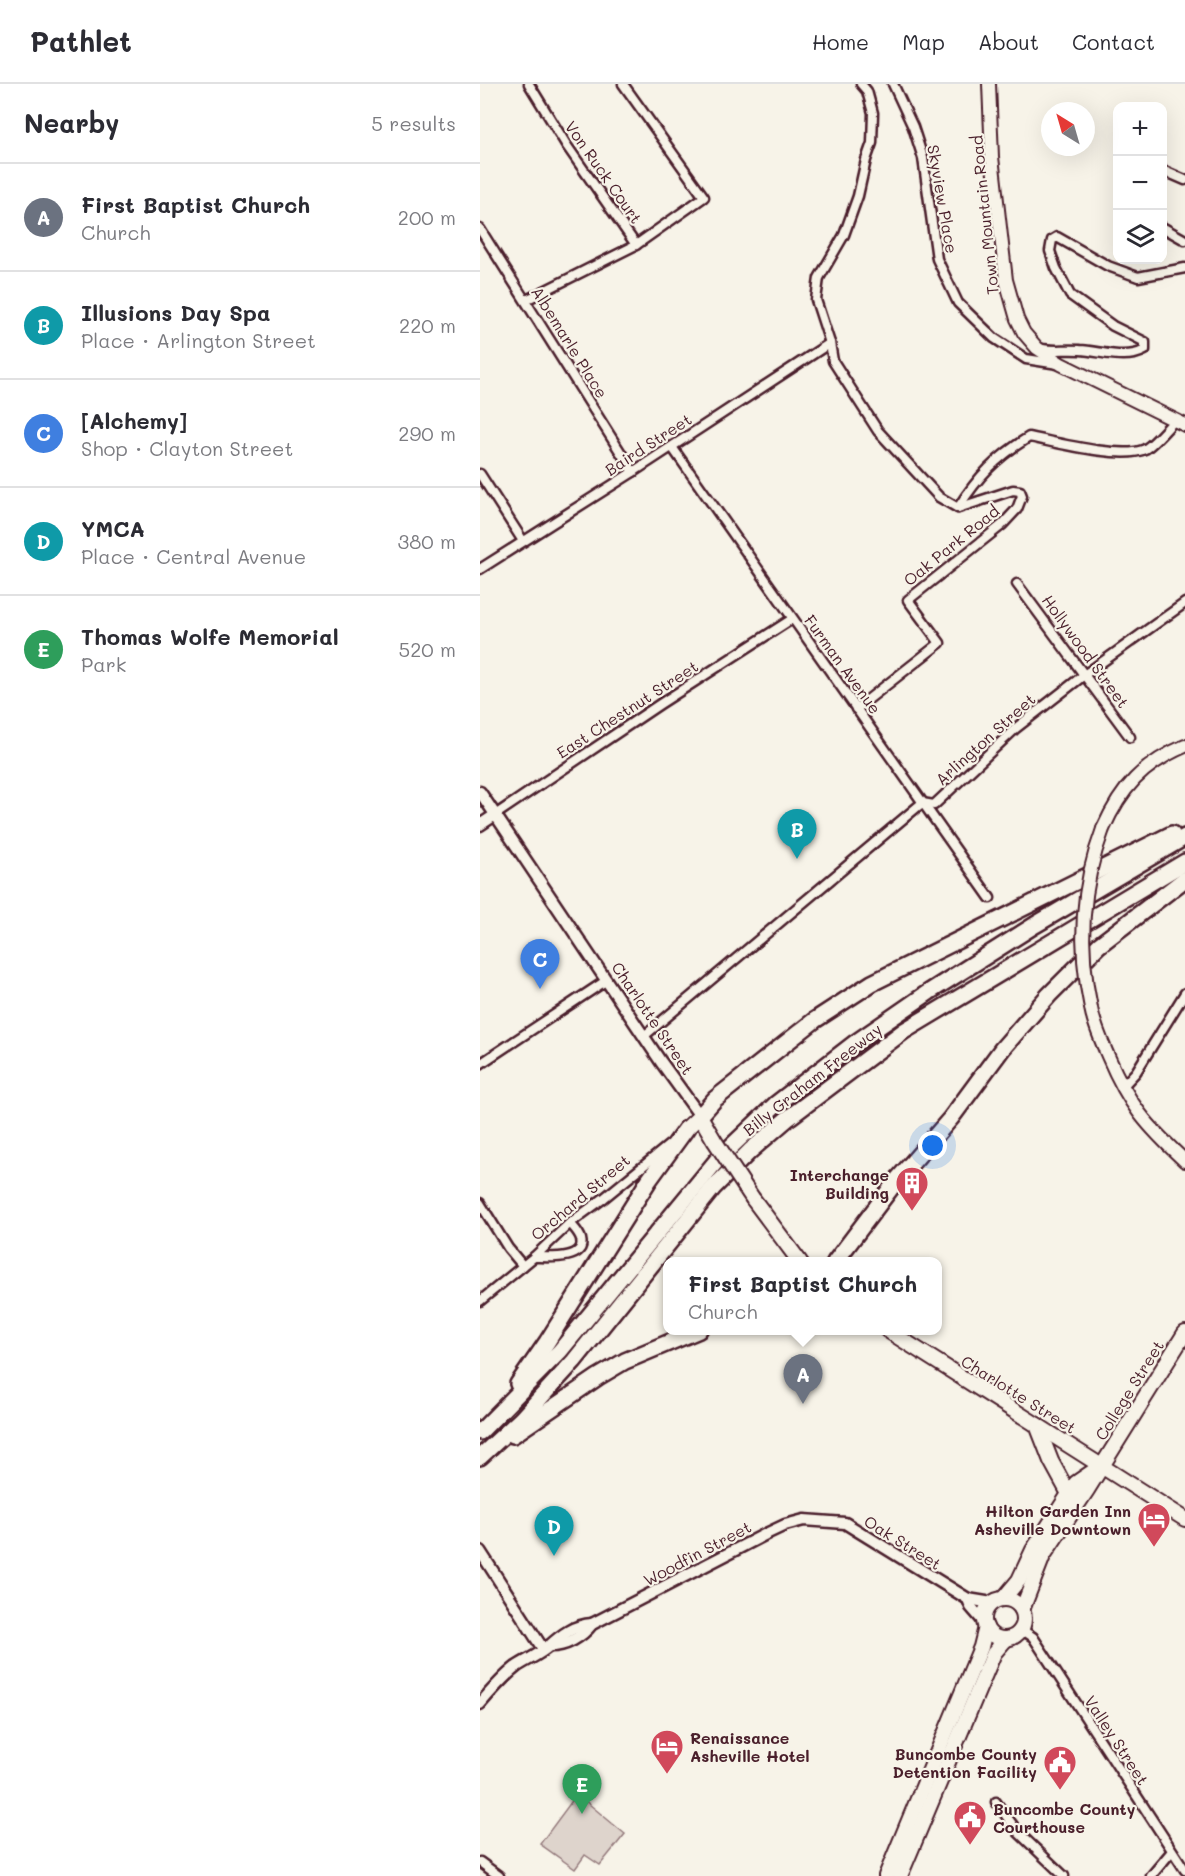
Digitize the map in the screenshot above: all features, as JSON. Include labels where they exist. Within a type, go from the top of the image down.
[{"type":"highway","points":[[700,1116],[715,1099],[815,1020],[872,983],[1185,827]]},
{"type":"highway","name":"Billy Graham Freeway","points":[[483,1430],[560,1351],[718,1159],[776,1104],[855,1043],[938,986],[1185,837]]},
{"type":"highway","name":"Billy Graham Freeway","points":[[485,1453],[521,1419],[574,1361],[713,1188],[750,1151],[787,1119],[904,1031],[1185,862]]},
{"type":"highway","points":[[839,1257],[897,1180],[951,1118],[1002,1049],[1049,995],[1106,939],[1185,879]]},
{"type":"highway","points":[[483,1430],[547,1342],[649,1180],[686,1129]]},
{"type":"highway","points":[[485,1453],[625,1361],[687,1335]]},
{"type":"main road","name":"Town Mountain Road","points":[[989,84],[993,157],[1006,280],[1017,319],[1024,333],[1038,348],[1061,364],[1180,422]]},
{"type":"main road","points":[[1185,746],[1162,757],[1142,772],[1122,792],[1103,829],[1090,869],[1084,913],[1084,963],[1094,1025],[1122,1088],[1145,1121],[1185,1161]]},
{"type":"main road","name":"Orchard Street","points":[[686,1129],[700,1116]]},
{"type":"main road","name":"Charlotte Street","points":[[700,1116],[753,1199],[796,1257]]},
{"type":"main road","name":"College Street","points":[[1022,1610],[1042,1556],[1185,1333]]},
{"type":"main road","name":"Charlotte Street","points":[[895,1335],[1185,1519]]},
{"type":"main road","points":[[1037,1425],[1051,1461],[1069,1494]]},
{"type":"main road","name":"College Street","points":[[997,1601],[1018,1580],[1033,1550],[1076,1483],[1102,1465]]},
{"type":"main road","points":[[886,1876],[956,1728],[994,1653],[1006,1639],[1017,1634],[1021,1629],[1024,1620],[1022,1610],[1012,1600],[997,1601],[984,1615],[984,1639],[956,1728],[900,1876]]},
{"type":"main road","points":[[985,1624],[996,1637],[1006,1639]]},
{"type":"street","name":"Von Ruck Court","points":[[529,84],[567,146],[636,245]]},
{"type":"street","points":[[526,300],[636,245],[704,197],[623,84]]},
{"type":"street","name":"Oak Park Road","points":[[856,708],[940,643],[908,600],[1002,525],[1017,509],[1022,496],[1020,491],[1013,490],[958,508],[939,497],[878,431],[833,361],[830,342],[816,300],[816,291],[819,278],[844,235],[858,196],[872,143],[873,112],[867,91],[861,84]]},
{"type":"street","name":"Skyview Place","points":[[893,84],[913,127],[923,158],[937,259],[958,303],[994,338],[1026,360],[1061,364]]},
{"type":"street","points":[[1167,172],[1185,180]]},
{"type":"street","name":"Albemarle Place","points":[[480,228],[633,472]]},
{"type":"street","points":[[1167,230],[1185,240]]},
{"type":"street","points":[[1038,348],[1119,355],[1137,354],[1145,350],[1145,342],[1113,326],[1070,295],[1050,251],[1052,240],[1057,237],[1108,266],[1138,277],[1185,268]]},
{"type":"street","name":"Baird Street","points":[[480,569],[672,447],[830,342]]},
{"type":"street","points":[[958,508],[973,484],[1004,453],[1029,437],[1082,448],[1120,452],[1144,449],[1180,422]]},
{"type":"street","name":"Furman Avenue","points":[[672,447],[990,898]]},
{"type":"street","points":[[480,474],[523,541]]},
{"type":"street","name":"Hollywood Street","points":[[1017,584],[1054,631],[1130,737]]},
{"type":"street","name":"Arlington Street","points":[[644,1036],[922,803],[934,805],[1016,728],[1084,675],[1185,603]]},
{"type":"street","name":"East Chestnut Street","points":[[480,825],[792,619]]},
{"type":"street","name":"Charlotte Street","points":[[480,792],[700,1116]]},
{"type":"street","points":[[480,1064],[607,980]]},
{"type":"street","points":[[1122,1088],[1136,1072],[1185,993]]},
{"type":"street","name":"Orchard Street","points":[[480,1301],[534,1257],[570,1223],[604,1198],[686,1129]]},
{"type":"street","points":[[480,1203],[508,1248],[523,1266]]},
{"type":"street","points":[[534,1257],[564,1257],[579,1250],[582,1240],[570,1223]]},
{"type":"street","name":"Woodfin Street","points":[[480,1704],[516,1667],[546,1648],[565,1644],[585,1633],[592,1624],[785,1525],[804,1520],[818,1520]]},
{"type":"street","name":"Oak Street","points":[[818,1520],[845,1523],[968,1599],[997,1601]]},
{"type":"street","points":[[480,1551],[546,1648]]},
{"type":"street","name":"Oak Street","points":[[968,1599],[970,1607],[985,1624]]},
{"type":"street","name":"Valley Street","points":[[1021,1629],[1033,1637],[1185,1870]]},
{"type":"street","points":[[996,1802],[1018,1832],[1065,1876]]},
{"type":"street","points":[[1151,1876],[1172,1851]]},
{"type":"street","points":[[480,1862],[499,1876]]},
{"type":"shaded area","points":[[577,1794],[625,1834],[600,1865],[585,1855],[575,1869],[540,1844]]},
{"type":"place","name":"Illusions Day Spa","points":[[797,859]]},
{"type":"place","name":"[Alchemy]","points":[[540,989]]},
{"type":"place","name":"Interchange Building","points":[[912,1212]]},
{"type":"place","name":"First Baptist Church","points":[[803,1404]]},
{"type":"place","name":"Hilton Garden Inn Asheville Downtown","points":[[1154,1548]]},
{"type":"place","name":"YMCA","points":[[554,1556]]},
{"type":"place","name":"Renaissance Asheville Hotel","points":[[667,1775]]},
{"type":"place","name":"Buncombe County Detention Facility","points":[[1060,1791]]},
{"type":"place","name":"Thomas Wolfe Memorial","points":[[582,1814]]},
{"type":"place","name":"Buncombe County Courthouse","points":[[970,1846]]}]
